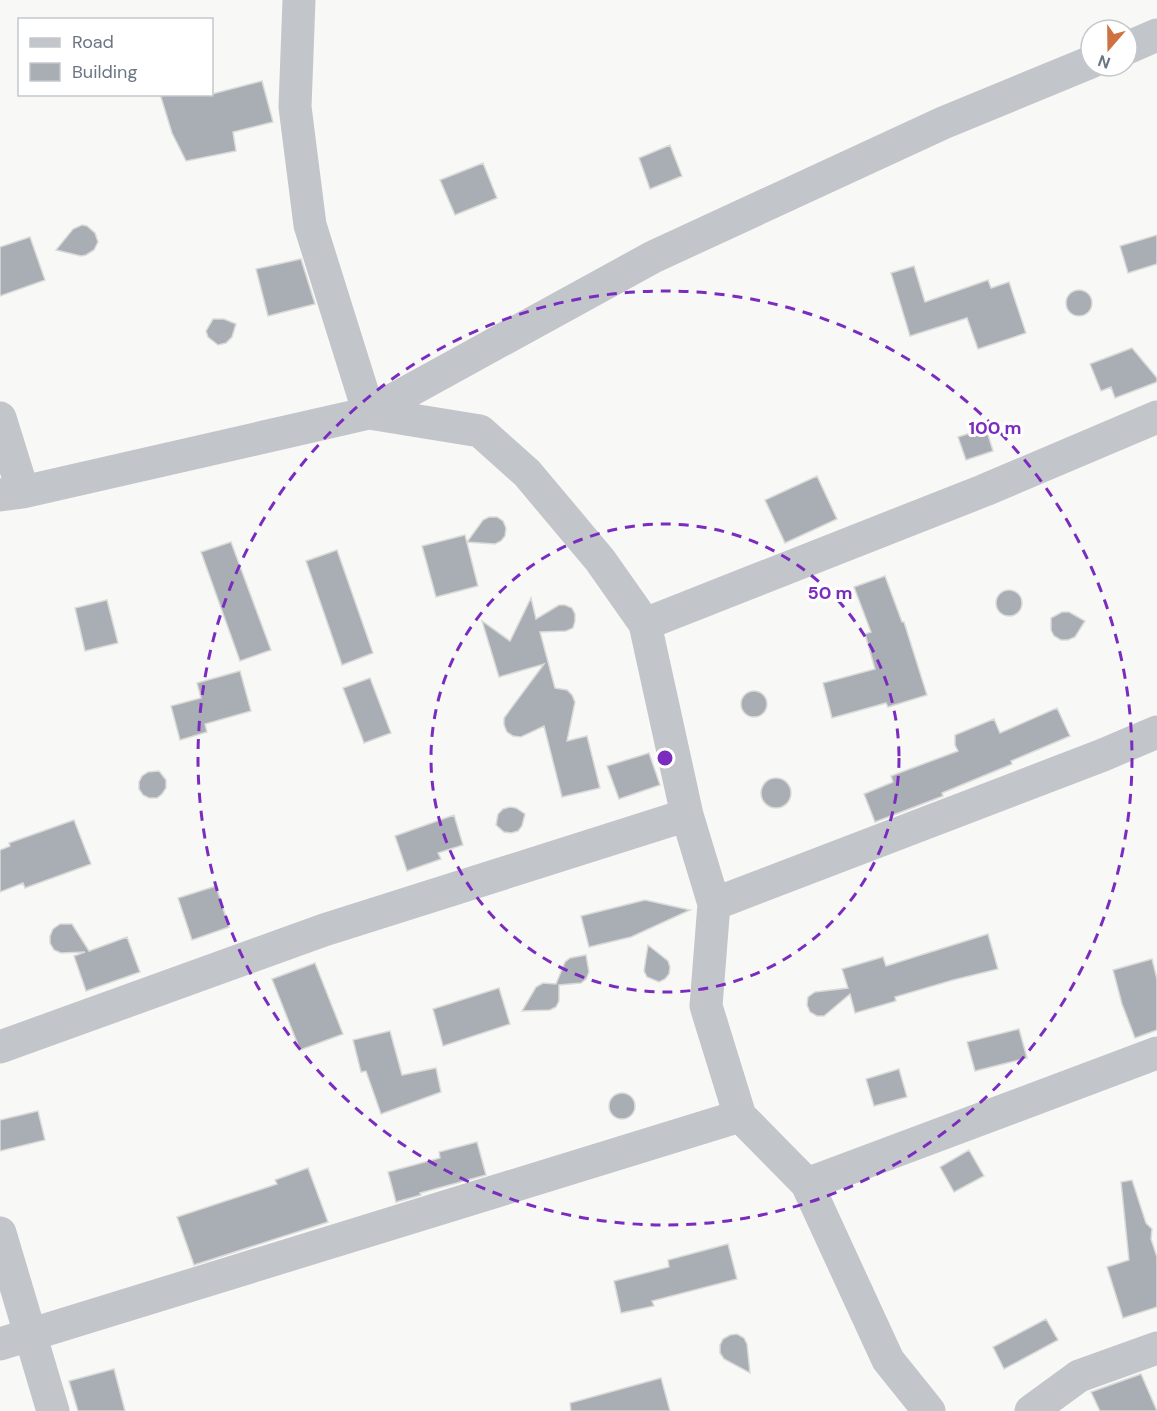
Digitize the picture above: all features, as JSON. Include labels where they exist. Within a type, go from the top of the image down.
[{"type":"street","points":[[299,0],[295,107],[310,225],[369,413]]},
{"type":"street","points":[[1139,43],[1157,35]]},
{"type":"street","points":[[0,418],[11,494],[369,413],[653,257],[943,123],[1079,67]]},
{"type":"street","points":[[369,413],[480,431],[527,473],[600,560],[645,624],[687,815],[714,904],[706,1006],[740,1116],[807,1184],[888,1360],[929,1411]]},
{"type":"street","points":[[645,624],[985,490],[1157,417]]},
{"type":"street","points":[[714,904],[1157,732]]},
{"type":"street","points":[[0,1047],[324,930],[687,815]]},
{"type":"street","points":[[807,1184],[1157,1053]]},
{"type":"street","points":[[15,1339],[740,1116]]},
{"type":"street","points":[[0,1233],[15,1339],[53,1411]]},
{"type":"street","points":[[1031,1411],[1079,1376],[1157,1348]]},
{"type":"building","points":[[262,81],[273,122],[233,132],[236,151],[186,161],[172,133],[161,96],[213,96],[213,94]]},
{"type":"building","points":[[670,145],[682,176],[650,189],[639,158]]},
{"type":"building","points":[[483,163],[497,198],[455,215],[440,180]]},
{"type":"building","points":[[82,225],[95,233],[98,242],[94,250],[81,256],[56,250],[73,229]]},
{"type":"building","points":[[1157,235],[1157,264],[1128,273],[1120,246]]},
{"type":"building","points":[[30,237],[45,280],[0,296],[0,247]]},
{"type":"building","points":[[301,259],[315,304],[268,316],[256,269]]},
{"type":"building","points":[[914,266],[925,302],[988,280],[991,288],[1009,282],[1026,333],[978,349],[967,318],[910,336],[891,273]]},
{"type":"building","points":[[1079,290],[1088,294],[1092,303],[1088,312],[1079,316],[1070,312],[1066,303],[1070,294]]},
{"type":"building","points":[[213,319],[224,319],[236,324],[232,337],[226,343],[218,345],[208,337],[206,331]]},
{"type":"building","points":[[1132,348],[1157,378],[1157,382],[1115,398],[1111,387],[1101,391],[1090,364]]},
{"type":"building","points":[[986,428],[993,451],[966,460],[958,437]]},
{"type":"building","points":[[817,476],[837,519],[785,543],[765,500]]},
{"type":"building","points":[[497,517],[503,521],[506,528],[505,536],[501,541],[495,544],[467,542],[483,520]]},
{"type":"building","points":[[465,535],[478,586],[436,597],[422,546]]},
{"type":"building","points":[[231,542],[271,650],[240,661],[201,552]]},
{"type":"building","points":[[337,550],[373,653],[342,665],[306,561]]},
{"type":"building","points":[[885,576],[902,622],[904,622],[927,695],[888,707],[886,703],[832,718],[823,683],[875,669],[865,634],[871,632],[854,587]]},
{"type":"building","points":[[1009,590],[1018,594],[1022,603],[1018,612],[1009,616],[1000,612],[996,603],[1000,594]]},
{"type":"building","points":[[531,598],[536,619],[559,605],[572,608],[575,614],[573,628],[566,631],[540,632],[555,688],[567,690],[575,702],[567,741],[587,736],[600,788],[562,797],[544,726],[521,737],[507,732],[504,725],[504,718],[544,664],[499,677],[482,621],[510,641]]},
{"type":"building","points":[[107,600],[118,643],[85,651],[75,608]]},
{"type":"building","points":[[1062,612],[1069,612],[1085,621],[1075,637],[1068,640],[1061,640],[1054,636],[1051,630],[1051,618]]},
{"type":"building","points":[[240,671],[251,711],[205,724],[207,732],[180,740],[171,706],[201,698],[197,683]]},
{"type":"building","points":[[370,678],[391,733],[364,743],[343,688]]},
{"type":"building","points":[[754,691],[763,695],[767,704],[763,713],[754,717],[745,713],[741,704],[745,695]]},
{"type":"building","points":[[1057,708],[1070,736],[1011,761],[1012,764],[942,793],[943,796],[875,822],[864,794],[893,782],[891,776],[958,751],[955,745],[955,735],[994,719],[1000,733]]},
{"type":"building","points":[[649,753],[660,785],[619,799],[607,766]]},
{"type":"building","points":[[159,771],[166,780],[166,788],[162,794],[157,798],[143,795],[139,789],[142,776],[148,772]]},
{"type":"building","points":[[776,778],[787,782],[791,793],[787,804],[776,808],[765,804],[761,793],[765,782]]},
{"type":"building","points":[[510,807],[525,814],[522,826],[518,831],[511,833],[504,832],[496,825],[498,814]]},
{"type":"building","points":[[454,815],[463,845],[438,853],[441,859],[407,871],[395,836]]},
{"type":"building","points":[[74,820],[91,864],[25,888],[23,883],[0,892],[0,850],[10,846],[9,843]]},
{"type":"building","points":[[216,886],[229,927],[192,940],[178,898]]},
{"type":"building","points":[[645,900],[690,910],[631,937],[589,947],[581,916]]},
{"type":"building","points":[[60,924],[72,924],[89,951],[127,937],[140,972],[86,991],[74,956],[85,952],[61,953],[54,950],[50,943],[53,929]]},
{"type":"building","points":[[988,934],[998,969],[895,997],[896,1001],[855,1013],[850,994],[824,1016],[817,1016],[810,1012],[807,1005],[808,997],[815,992],[848,988],[842,969],[883,957],[886,966]]},
{"type":"building","points":[[648,945],[668,961],[670,967],[669,974],[659,982],[647,977],[644,971]]},
{"type":"building","points":[[586,955],[589,972],[586,979],[581,983],[559,985],[559,1001],[556,1007],[550,1010],[522,1011],[536,987],[543,983],[556,984],[565,962],[570,958]]},
{"type":"building","points":[[1152,959],[1157,979],[1157,1030],[1135,1038],[1122,1004],[1113,970]]},
{"type":"building","points":[[315,963],[343,1034],[300,1050],[272,979]]},
{"type":"building","points":[[499,988],[510,1024],[443,1046],[433,1009]]},
{"type":"building","points":[[1019,1029],[1027,1058],[975,1071],[967,1042]]},
{"type":"building","points":[[390,1031],[402,1075],[436,1068],[441,1092],[381,1114],[366,1071],[361,1072],[353,1040]]},
{"type":"building","points":[[899,1069],[907,1097],[874,1106],[866,1079]]},
{"type":"building","points":[[622,1093],[631,1097],[635,1106],[631,1115],[622,1119],[613,1115],[609,1106],[613,1097]]},
{"type":"building","points":[[38,1111],[45,1140],[0,1151],[0,1120]]},
{"type":"building","points":[[477,1142],[486,1175],[396,1202],[388,1172],[440,1158],[439,1152]]},
{"type":"building","points":[[969,1150],[984,1176],[954,1192],[940,1167]]},
{"type":"building","points":[[308,1168],[328,1222],[194,1265],[177,1217],[277,1184],[275,1180]]},
{"type":"building","points":[[1132,1180],[1146,1223],[1152,1229],[1151,1239],[1157,1257],[1157,1307],[1123,1318],[1107,1267],[1129,1260],[1121,1182]]},
{"type":"building","points":[[728,1244],[737,1279],[652,1301],[654,1306],[621,1313],[614,1281],[669,1267],[668,1260]]},
{"type":"building","points":[[1046,1319],[1058,1340],[1004,1369],[993,1347]]},
{"type":"building","points":[[737,1334],[744,1338],[747,1344],[750,1373],[724,1359],[720,1353],[723,1339]]},
{"type":"building","points":[[114,1369],[125,1411],[78,1411],[69,1381]]},
{"type":"building","points":[[1141,1374],[1157,1411],[1100,1411],[1091,1392]]},
{"type":"building","points":[[661,1378],[670,1411],[571,1411],[570,1403]]}]
